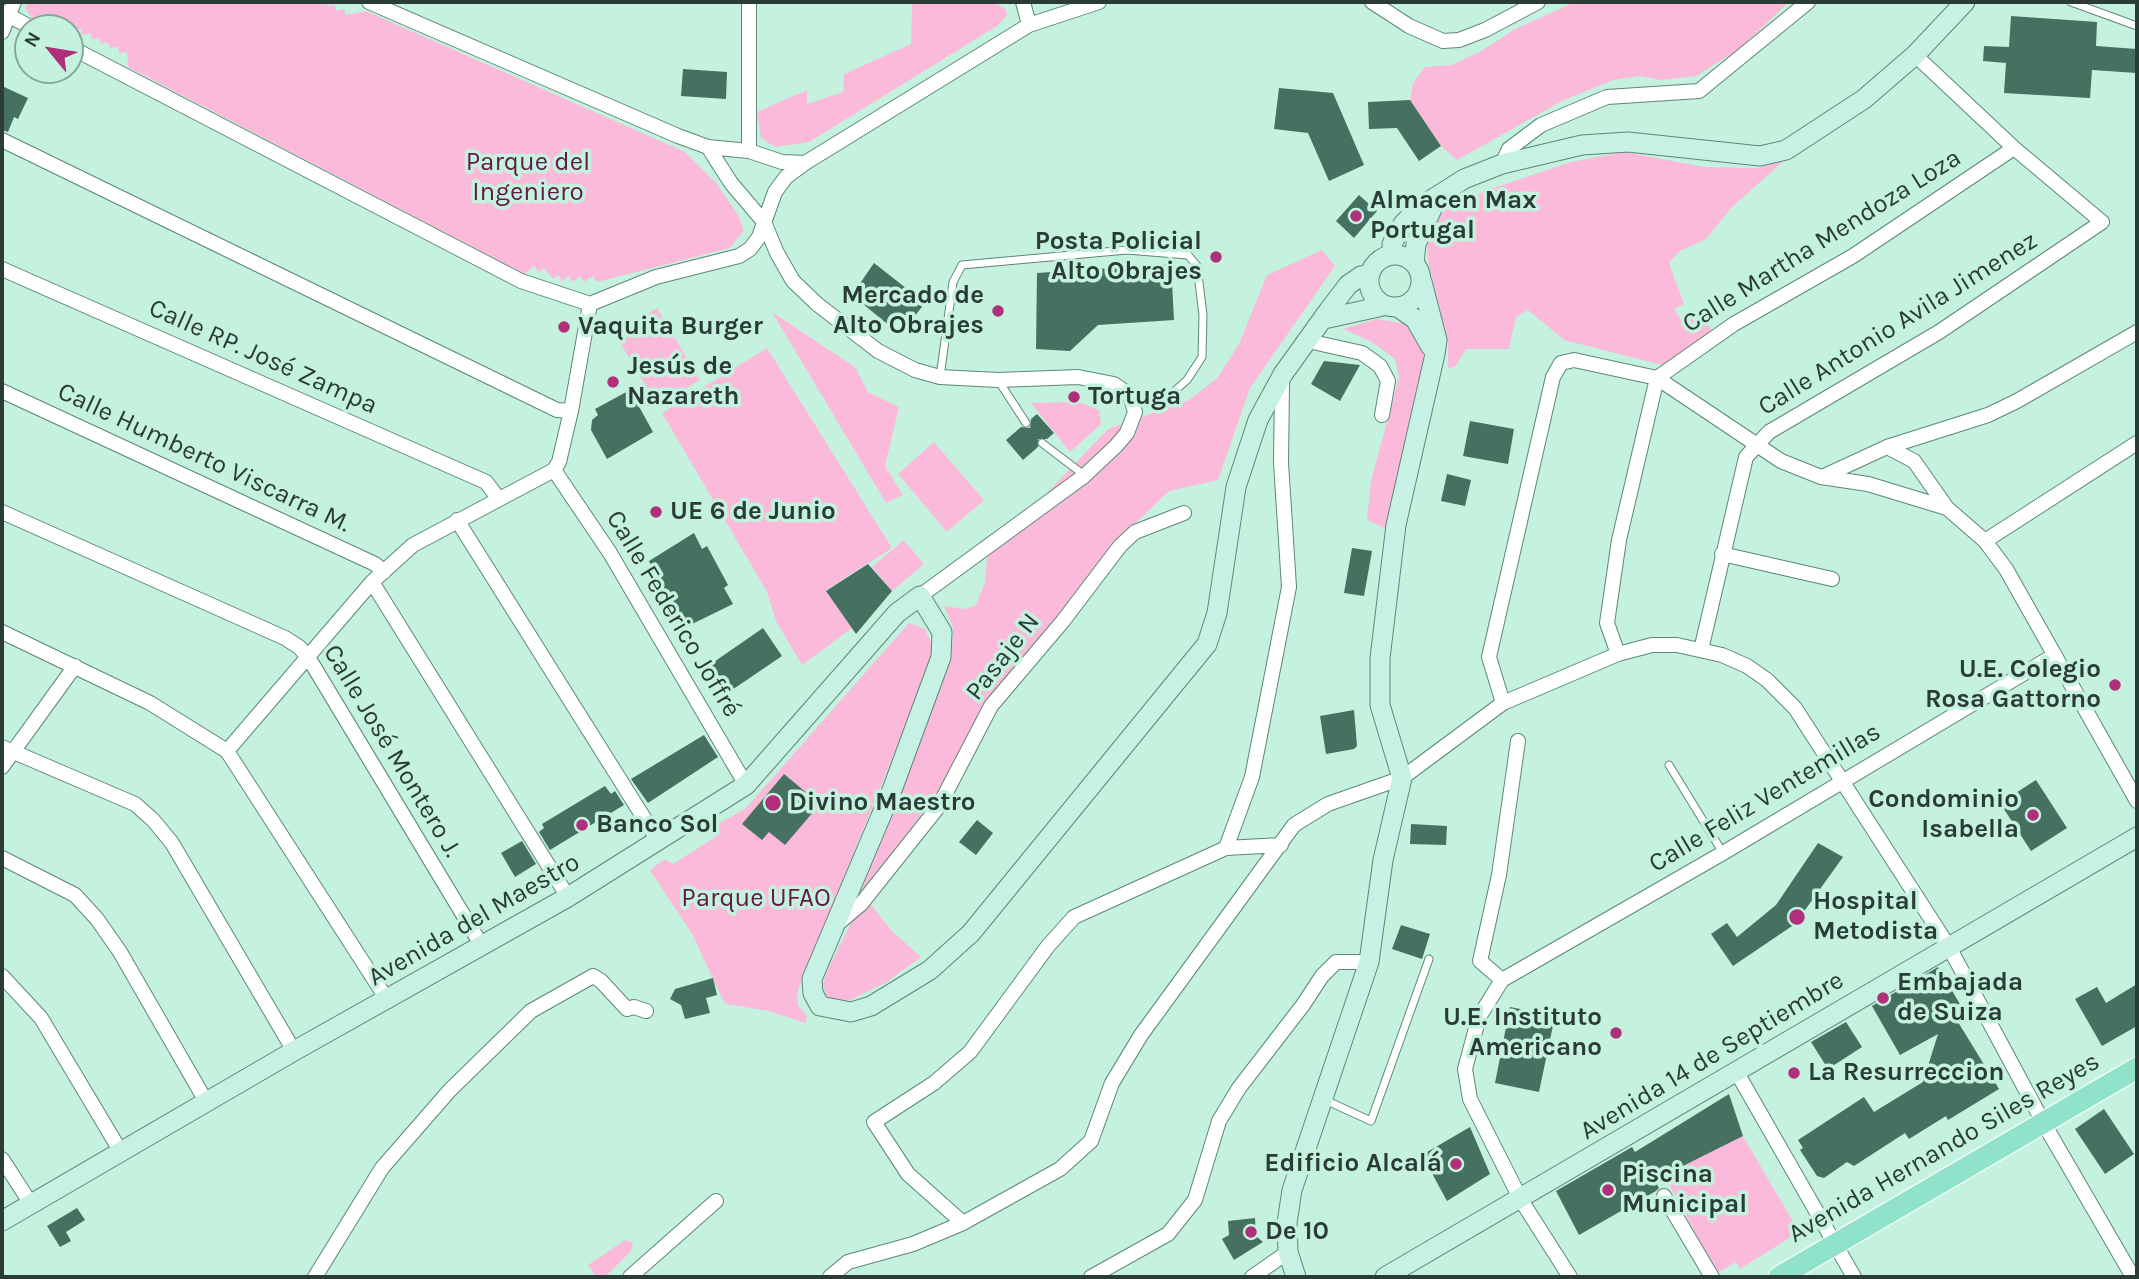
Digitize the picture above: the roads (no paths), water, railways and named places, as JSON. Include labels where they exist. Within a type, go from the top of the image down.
[{"type":"main road","points":[[1392,255],[1392,244],[1403,224],[1420,206],[1464,179],[1502,164],[1582,145],[1616,143],[1648,143],[1760,156],[1786,150],[1864,99],[1916,55],[1965,2]]},
{"type":"main road","points":[[1296,1277],[1289,1252],[1287,1223],[1292,1191],[1369,962],[1383,860],[1402,778],[1380,705],[1380,658],[1396,525],[1437,340],[1422,282],[1414,263],[1416,244],[1423,222],[1439,195]]},
{"type":"main road","points":[[1414,263],[1392,255],[1377,261],[1369,275],[1371,293],[1415,319],[1435,355]]},
{"type":"main road","points":[[920,596],[942,632],[941,657],[892,790],[813,979],[813,993],[820,1006],[851,1012],[871,1006],[930,970],[971,933],[1207,644],[1217,613],[1236,487],[1258,420],[1283,374],[1348,285],[1361,276],[1369,275]]},
{"type":"main road","points":[[1324,319],[1391,307],[1415,299],[1422,282]]},
{"type":"main road","name":"Avenida del Maestro","points":[[2,1221],[294,1051],[388,1001],[568,897],[746,785],[897,612],[920,596]]},
{"type":"main road","name":"Avenida 14 de Septiembre","points":[[1385,1277],[1521,1200],[1736,1070],[2137,837]]},
{"type":"main road","name":"Avenida Hernando Siles Reyes","points":[[1780,1277],[2137,1068]]},
{"type":"street","points":[[2,32],[4,15],[14,2]]},
{"type":"street","points":[[369,2],[708,147],[749,150],[782,162],[805,163]]},
{"type":"street","points":[[749,2],[749,150]]},
{"type":"street","points":[[1023,2],[1029,25]]},
{"type":"street","points":[[84,54],[521,281],[590,304],[656,277],[739,256],[750,249],[775,192],[786,177],[805,163],[1029,25],[1098,2]]},
{"type":"street","points":[[1371,2],[1409,26],[1443,41],[1459,40],[1516,8],[1538,2]]},
{"type":"street","points":[[1502,164],[1509,149],[1541,125],[1607,97],[1699,91],[1808,2]]},
{"type":"street","points":[[1916,55],[2014,148]]},
{"type":"street","points":[[2,140],[557,411],[571,411]]},
{"type":"street","points":[[708,147],[731,184],[764,222],[793,281],[817,304],[878,351],[915,370],[940,377],[998,380],[1079,377],[1099,380],[1123,388],[1134,402],[1135,412],[1127,433],[1084,476],[920,596]]},
{"type":"street","name":"Calle Antonio Avila Jimenez","points":[[1701,650],[1746,457],[1769,432],[1938,332],[2102,222],[2014,148]]},
{"type":"street","name":"Calle Martha Mendoza Loza","points":[[1657,378],[1734,324],[1853,256],[2014,148]]},
{"type":"street","name":"Calle RP. José Zampa","points":[[2,269],[486,482],[498,498]]},
{"type":"street","points":[[227,751],[372,582],[413,545],[554,470],[571,411],[590,304]]},
{"type":"street","points":[[1821,477],[1887,447],[1987,415],[2017,401],[2137,332]]},
{"type":"street","points":[[1308,341],[1362,354],[1380,366],[1388,382],[1382,415]]},
{"type":"street","points":[[1503,703],[1489,657],[1553,377],[1561,363],[1574,360],[1657,378],[1781,461],[1821,477],[1868,484],[1947,508]]},
{"type":"street","points":[[1226,848],[1252,777],[1289,587],[1279,403],[1283,374]]},
{"type":"street","points":[[1618,654],[1606,623],[1619,540],[1657,378]]},
{"type":"street","name":"Calle Humberto Viscarra M.","points":[[2,391],[375,564],[384,572]]},
{"type":"street","points":[[1985,541],[2137,443]]},
{"type":"street","points":[[1887,447],[1914,461],[1947,508],[1985,541],[2006,569],[2137,801]]},
{"type":"street","name":"Calle Federico Joffré","points":[[554,470],[610,552],[746,785]]},
{"type":"street","name":"Calle José Montero J.","points":[[2,512],[285,638],[308,657],[482,946]]},
{"type":"street","name":"Pasaje N","points":[[835,925],[862,904],[939,806],[991,706],[1063,621],[1120,546],[1135,532],[1184,513]]},
{"type":"street","points":[[457,520],[659,842]]},
{"type":"street","points":[[1722,554],[1832,579]]},
{"type":"street","points":[[372,582],[568,897]]},
{"type":"street","points":[[2,632],[150,703],[227,751],[388,1001]]},
{"type":"street","points":[[830,1276],[848,1262],[913,1244],[963,1223],[1060,1169],[1091,1141],[1112,1083],[1141,1035],[1294,825],[1328,804],[1402,778],[1503,703],[1618,654],[1652,645],[1677,645],[1701,650],[1747,666],[1783,694],[1810,729],[1949,947],[2043,1122],[2133,1277]]},
{"type":"street","name":"Calle Feliz Ventemillas","points":[[1502,980],[1723,853],[1841,780],[2053,656]]},
{"type":"street","points":[[2,767],[7,749],[75,666]]},
{"type":"street","points":[[1518,741],[1499,875],[1480,961],[1502,980],[1479,1017],[1465,1069],[1470,1099],[1521,1200],[1570,1277]]},
{"type":"street","points":[[7,749],[135,804],[153,820],[173,844],[294,1051]]},
{"type":"street","points":[[963,1223],[908,1174],[874,1122],[934,1083],[970,1052],[1048,946],[1074,917],[1226,848],[1281,845]]},
{"type":"street","points":[[2,858],[75,895],[97,919],[120,952],[207,1103]]},
{"type":"street","points":[[1091,1277],[1168,1234],[1195,1200],[1219,1121],[1322,976],[1336,962],[1369,962]]},
{"type":"street","points":[[2,976],[41,1018],[121,1152]]},
{"type":"street","points":[[315,1277],[382,1168],[450,1090],[531,1011],[593,976],[626,1009],[634,1007],[646,1011]]},
{"type":"street","points":[[1736,1070],[1854,1277]]},
{"type":"street","points":[[2,1159],[31,1204]]},
{"type":"street","points":[[1664,1196],[1712,1277]]},
{"type":"street","points":[[630,1277],[716,1201]]},
{"type":"street","points":[[1252,1277],[1289,1252]]},
{"type":"lane","points":[[2071,2],[2137,26]]},
{"type":"lane","points":[[940,377],[953,282],[962,265],[1127,250],[1188,255],[1197,266],[1203,316],[1202,357],[1187,380],[1170,395],[1134,402]]},
{"type":"lane","points":[[998,380],[1026,423]]},
{"type":"lane","points":[[1042,443],[1084,476]]},
{"type":"lane","points":[[1669,765],[1723,853]]},
{"type":"lane","points":[[1324,1100],[1371,1121],[1429,959]]},
{"type":"place","name":"Almacen Max Portugal","points":[[1356,216]]},
{"type":"place","name":"Posta Policial Alto Obrajes","points":[[1216,257]]},
{"type":"place","name":"Mercado de Alto Obrajes","points":[[998,311]]},
{"type":"place","name":"Vaquita Burger","points":[[564,327]]},
{"type":"place","name":"Jesús de Nazareth","points":[[613,382]]},
{"type":"place","name":"Tortuga","points":[[1074,397]]},
{"type":"place","name":"UE 6 de Junio","points":[[656,512]]},
{"type":"place","name":"U.E. Colegio Rosa Gattorno","points":[[2115,685]]},
{"type":"place","name":"Divino Maestro","points":[[773,803]]},
{"type":"place","name":"Condominio Isabella","points":[[2033,815]]},
{"type":"place","name":"Banco Sol","points":[[582,825]]},
{"type":"place","name":"Hospital Metodista","points":[[1797,917]]},
{"type":"place","name":"Embajada de Suiza","points":[[1883,998]]},
{"type":"place","name":"U.E. Instituto Americano","points":[[1616,1033]]},
{"type":"place","name":"La Resurreccion","points":[[1794,1073]]},
{"type":"place","name":"Edificio Alcalá","points":[[1456,1164]]},
{"type":"place","name":"Piscina Municipal","points":[[1608,1190]]},
{"type":"place","name":"De 10","points":[[1251,1232]]},
{"type":"park label","name":"Parque del Ingeniero","points":[[528,178]]},
{"type":"park label","name":"Parque UFAO","points":[[756,899]]}]
